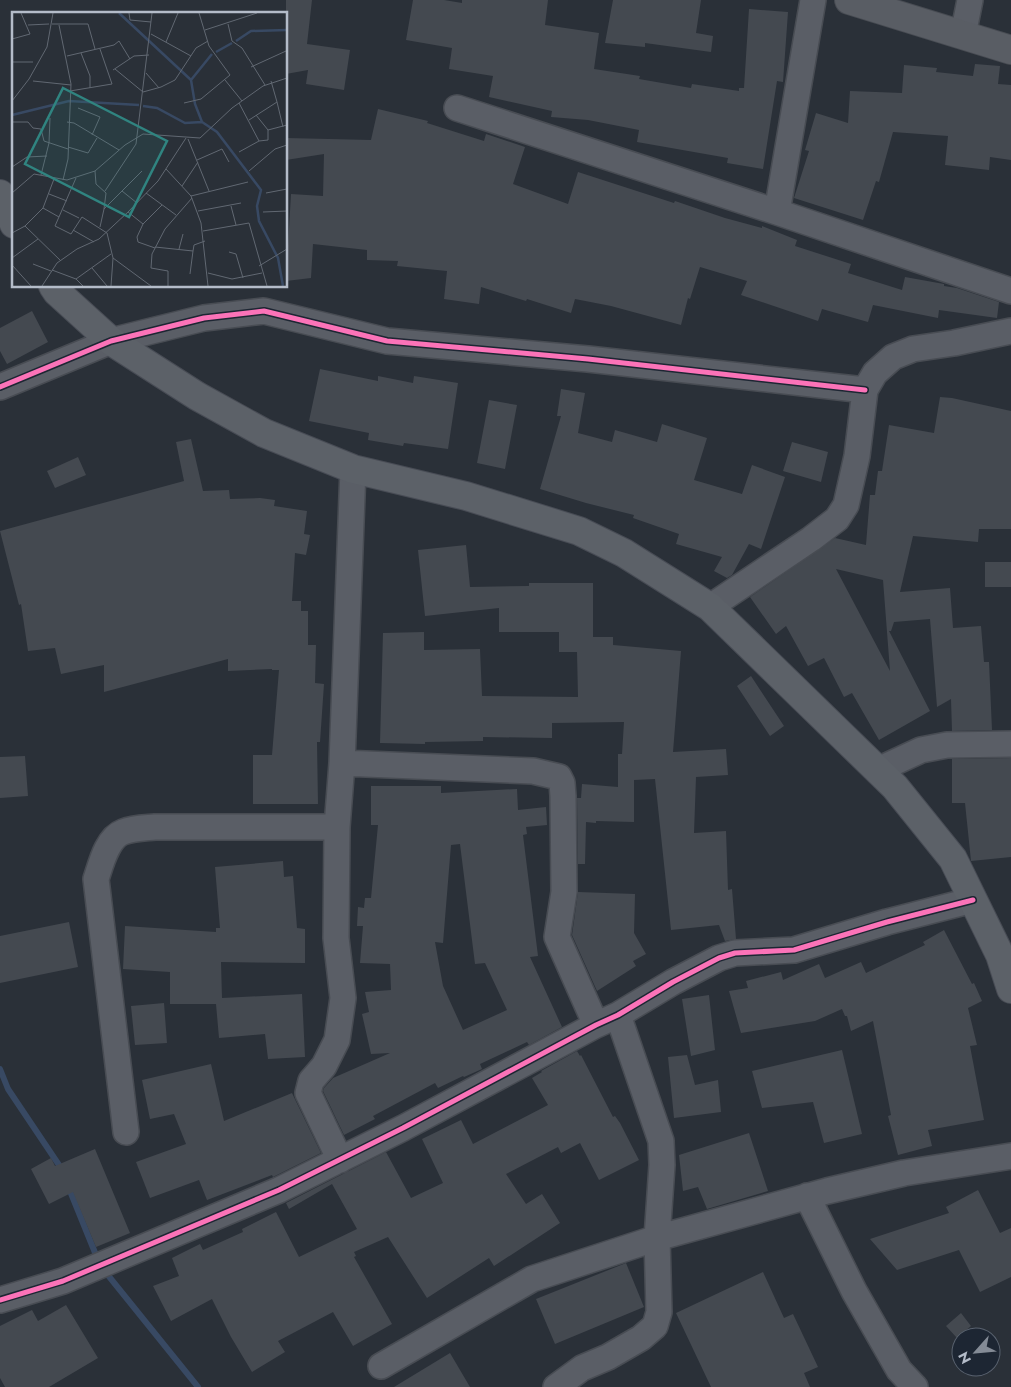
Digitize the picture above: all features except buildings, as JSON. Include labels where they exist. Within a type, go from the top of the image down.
[{"type":"main road","points":[[0,194],[12,220]]},
{"type":"main road","points":[[54,288],[56,292],[111,341],[197,396],[264,433],[352,469],[466,496],[579,531],[624,553],[710,607],[896,787],[953,859],[1000,955],[1011,989]]},
{"type":"street","points":[[777,212],[813,0]]},
{"type":"street","points":[[849,0],[1011,50]]},
{"type":"street","points":[[963,35],[970,0]]},
{"type":"street","points":[[457,108],[777,212],[1011,291]]},
{"type":"street","points":[[0,387],[111,341],[204,318],[264,311],[387,341],[588,358],[865,390]]},
{"type":"street","points":[[710,607],[812,539],[837,519],[846,505],[857,456],[865,390],[875,373],[893,357],[914,349],[1011,332]]},
{"type":"street","points":[[340,1160],[308,1094],[311,1081],[324,1066],[337,1040],[343,998],[336,938],[337,827],[342,763],[352,469]]},
{"type":"street","points":[[878,770],[921,750],[947,745],[1011,744]]},
{"type":"street","points":[[342,763],[533,771],[559,777],[562,784],[564,892],[557,938],[607,1020],[661,1141],[662,1165],[657,1238],[659,1312],[655,1326],[641,1338],[608,1357],[582,1368],[556,1387]]},
{"type":"street","points":[[126,1132],[96,879],[106,849],[121,832],[155,827],[337,827]]},
{"type":"street","points":[[0,1300],[62,1281],[279,1190],[403,1128],[607,1020],[719,958],[735,953],[794,950],[887,922],[973,900]]},
{"type":"street","points":[[381,1366],[532,1279],[657,1238],[807,1196],[904,1173],[1011,1156]]},
{"type":"street","points":[[807,1196],[858,1298],[899,1370],[915,1387]]},
{"type":"waterway","points":[[0,1069],[8,1089],[62,1172]]},
{"type":"waterway","points":[[68,1186],[98,1260]]},
{"type":"waterway","points":[[103,1269],[198,1387]]},
{"type":"cycle path","points":[[0,387],[111,341],[204,318],[264,311],[387,341],[588,359],[865,390]]},
{"type":"cycle path","points":[[0,1300],[63,1281],[279,1190],[403,1128],[618,1015],[673,982],[719,958],[735,953],[794,950],[887,922],[973,900]]}]
